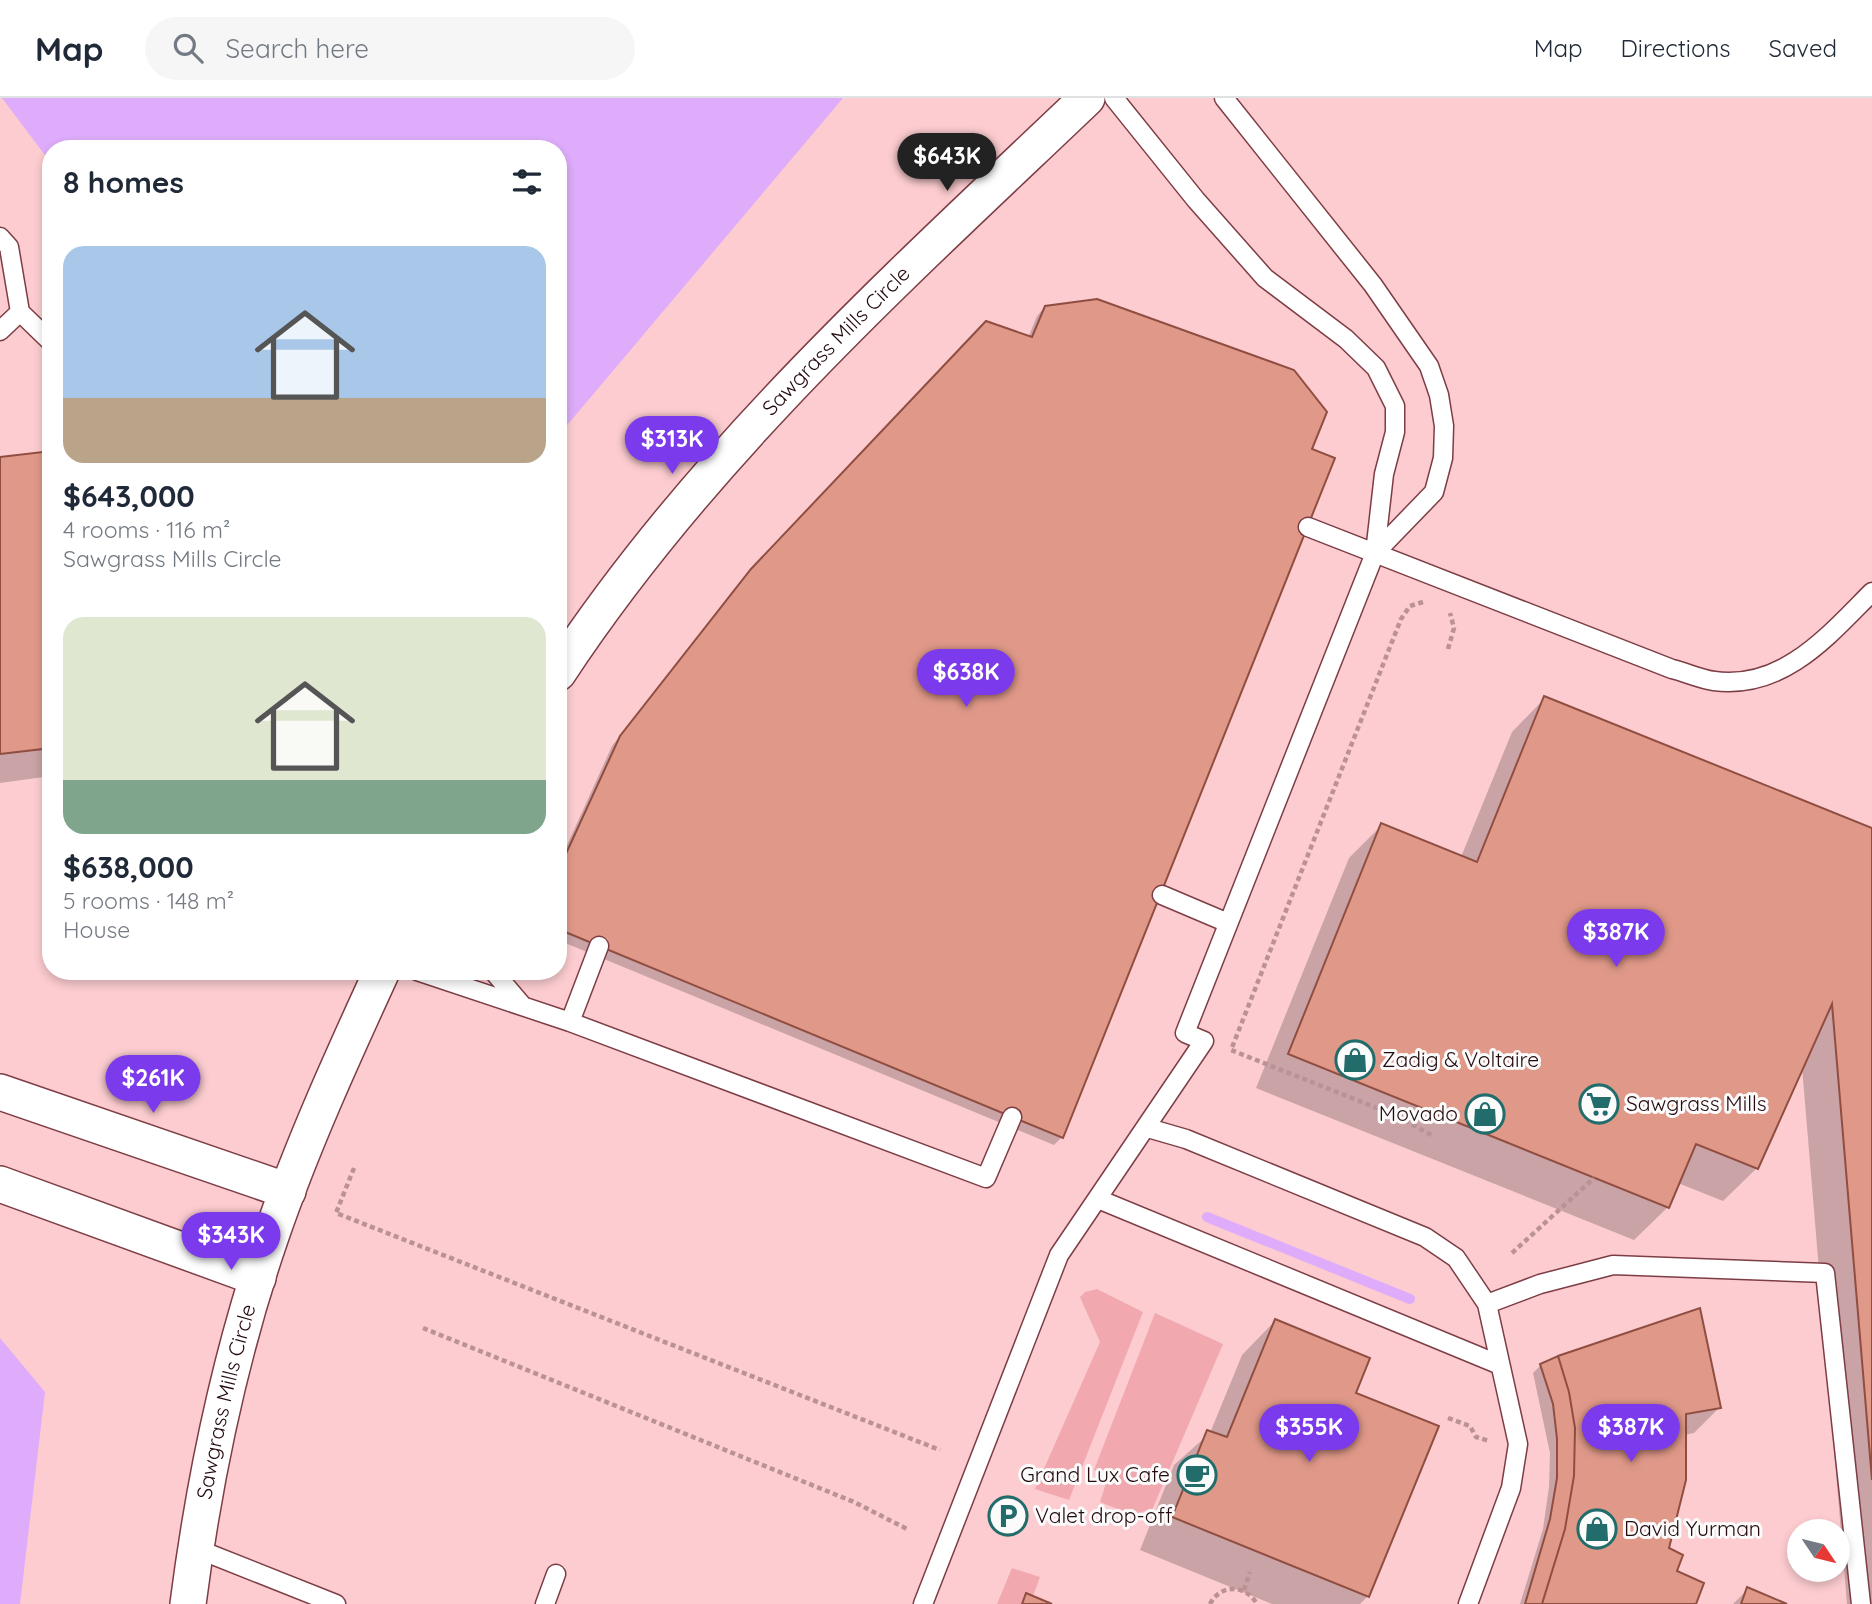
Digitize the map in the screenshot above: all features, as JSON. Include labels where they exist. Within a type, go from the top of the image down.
[{"type":"street","name":"Sawgrass Mills Circle","points":[[567,661],[673,518],[750,427],[846,328],[1087,98]]},
{"type":"street","name":"Sawgrass Mills Circle","points":[[187,1604],[222,1410],[258,1278],[289,1191],[345,1051],[378,980]]},
{"type":"street","points":[[0,1093],[289,1191]]},
{"type":"street","points":[[0,1184],[258,1278]]},
{"type":"lane","points":[[923,1604],[1059,1255],[1148,1128],[1204,1041],[1185,1033],[1375,553],[1384,474],[1395,432],[1395,406],[1376,369],[1346,339],[1265,278],[1196,200],[1114,98]]},
{"type":"lane","points":[[1224,98],[1373,285],[1429,366],[1436,385],[1444,426],[1444,448],[1434,492],[1375,553]]},
{"type":"lane","points":[[0,237],[9,247],[20,312],[42,333]]},
{"type":"lane","points":[[0,331],[20,312]]},
{"type":"lane","points":[[1308,527],[1672,669],[1714,681],[1743,679],[1784,670],[1811,652],[1872,592]]},
{"type":"lane","points":[[1162,895],[1228,923]]},
{"type":"lane","points":[[570,1022],[599,946]]},
{"type":"lane","points":[[445,980],[570,1022],[986,1178],[1012,1117]]},
{"type":"lane","points":[[501,980],[522,1005]]},
{"type":"lane","points":[[1148,1128],[1186,1139],[1425,1237],[1456,1258],[1487,1304],[1518,1444],[1511,1488],[1468,1604]]},
{"type":"lane","points":[[1098,1199],[1500,1365]]},
{"type":"lane","points":[[1487,1304],[1540,1284],[1613,1265],[1825,1273],[1861,1604]]},
{"type":"lane","points":[[195,1548],[336,1604]]},
{"type":"lane","points":[[545,1604],[556,1574]]},
{"type":"path","points":[[1430,603],[1410,607],[1401,619],[1231,1050],[1388,1112],[1433,1136]]},
{"type":"path","points":[[1444,609],[1451,614],[1454,628],[1448,649]]},
{"type":"path","points":[[354,1168],[336,1213],[940,1450]]},
{"type":"path","points":[[1512,1253],[1594,1178]]},
{"type":"path","points":[[424,1328],[842,1497],[909,1530]]},
{"type":"path","points":[[1448,1418],[1470,1426],[1476,1437],[1497,1444]]},
{"type":"path","points":[[1244,1590],[1250,1572]]},
{"type":"path","points":[[1210,1604],[1219,1592],[1227,1589],[1244,1590],[1257,1604]]},
{"type":"shaded area","points":[[2,98],[843,98],[567,425],[567,140],[42,140],[42,151]]},
{"type":"shaded area","points":[[1097,1289],[1143,1312],[1069,1500],[1035,1489],[1100,1342],[1080,1297],[1085,1292]]},
{"type":"shaded area","points":[[1155,1313],[1223,1344],[1152,1510],[1130,1514],[1100,1502],[1108,1477],[1094,1470]]},
{"type":"shaded area","points":[[0,1338],[45,1392],[20,1604],[0,1604]]},
{"type":"shaded area","points":[[1012,1568],[1040,1577],[1033,1596],[1026,1594],[1022,1604],[997,1604]]},
{"type":"building","points":[[1097,299],[1294,370],[1327,412],[1312,449],[1335,458],[1063,1138],[567,933],[567,851],[620,736],[751,569],[986,321],[1032,337],[1045,306]]},
{"type":"building","points":[[42,452],[42,749],[0,754],[0,457]]},
{"type":"building","name":"Sawgrass Mills","points":[[1544,696],[1872,828],[1872,1480],[1832,1004],[1758,1169],[1696,1144],[1669,1208],[1288,1054],[1381,823],[1477,862]]},
{"type":"building","points":[[1700,1308],[1721,1408],[1686,1414],[1686,1480],[1669,1548],[1683,1555],[1677,1571],[1704,1583],[1696,1604],[1542,1604],[1565,1529],[1574,1476],[1575,1428],[1569,1392],[1558,1356]]},
{"type":"building","points":[[1275,1319],[1370,1358],[1356,1393],[1439,1426],[1369,1597],[1172,1517],[1207,1430],[1227,1437]]},
{"type":"building","points":[[1558,1356],[1569,1392],[1575,1428],[1574,1476],[1565,1529],[1542,1604],[1525,1604],[1550,1519],[1557,1478],[1557,1439],[1553,1404],[1540,1364]]},
{"type":"building","points":[[1747,1587],[1787,1604],[1741,1604]]},
{"type":"building","points":[[1026,1593],[1033,1596],[1052,1604],[1022,1604]]},
{"type":"waterway","points":[[1207,1217],[1410,1299]]},
{"type":"place","name":"Zadig & Voltaire","points":[[1355,1060]]},
{"type":"place","name":"Sawgrass Mills","points":[[1599,1104]]},
{"type":"place","name":"Movado","points":[[1485,1114]]},
{"type":"place","name":"Grand Lux Cafe","points":[[1197,1475]]},
{"type":"place","name":"Valet drop-off","points":[[1008,1516]]},
{"type":"place","name":"David Yurman","points":[[1597,1529]]}]
